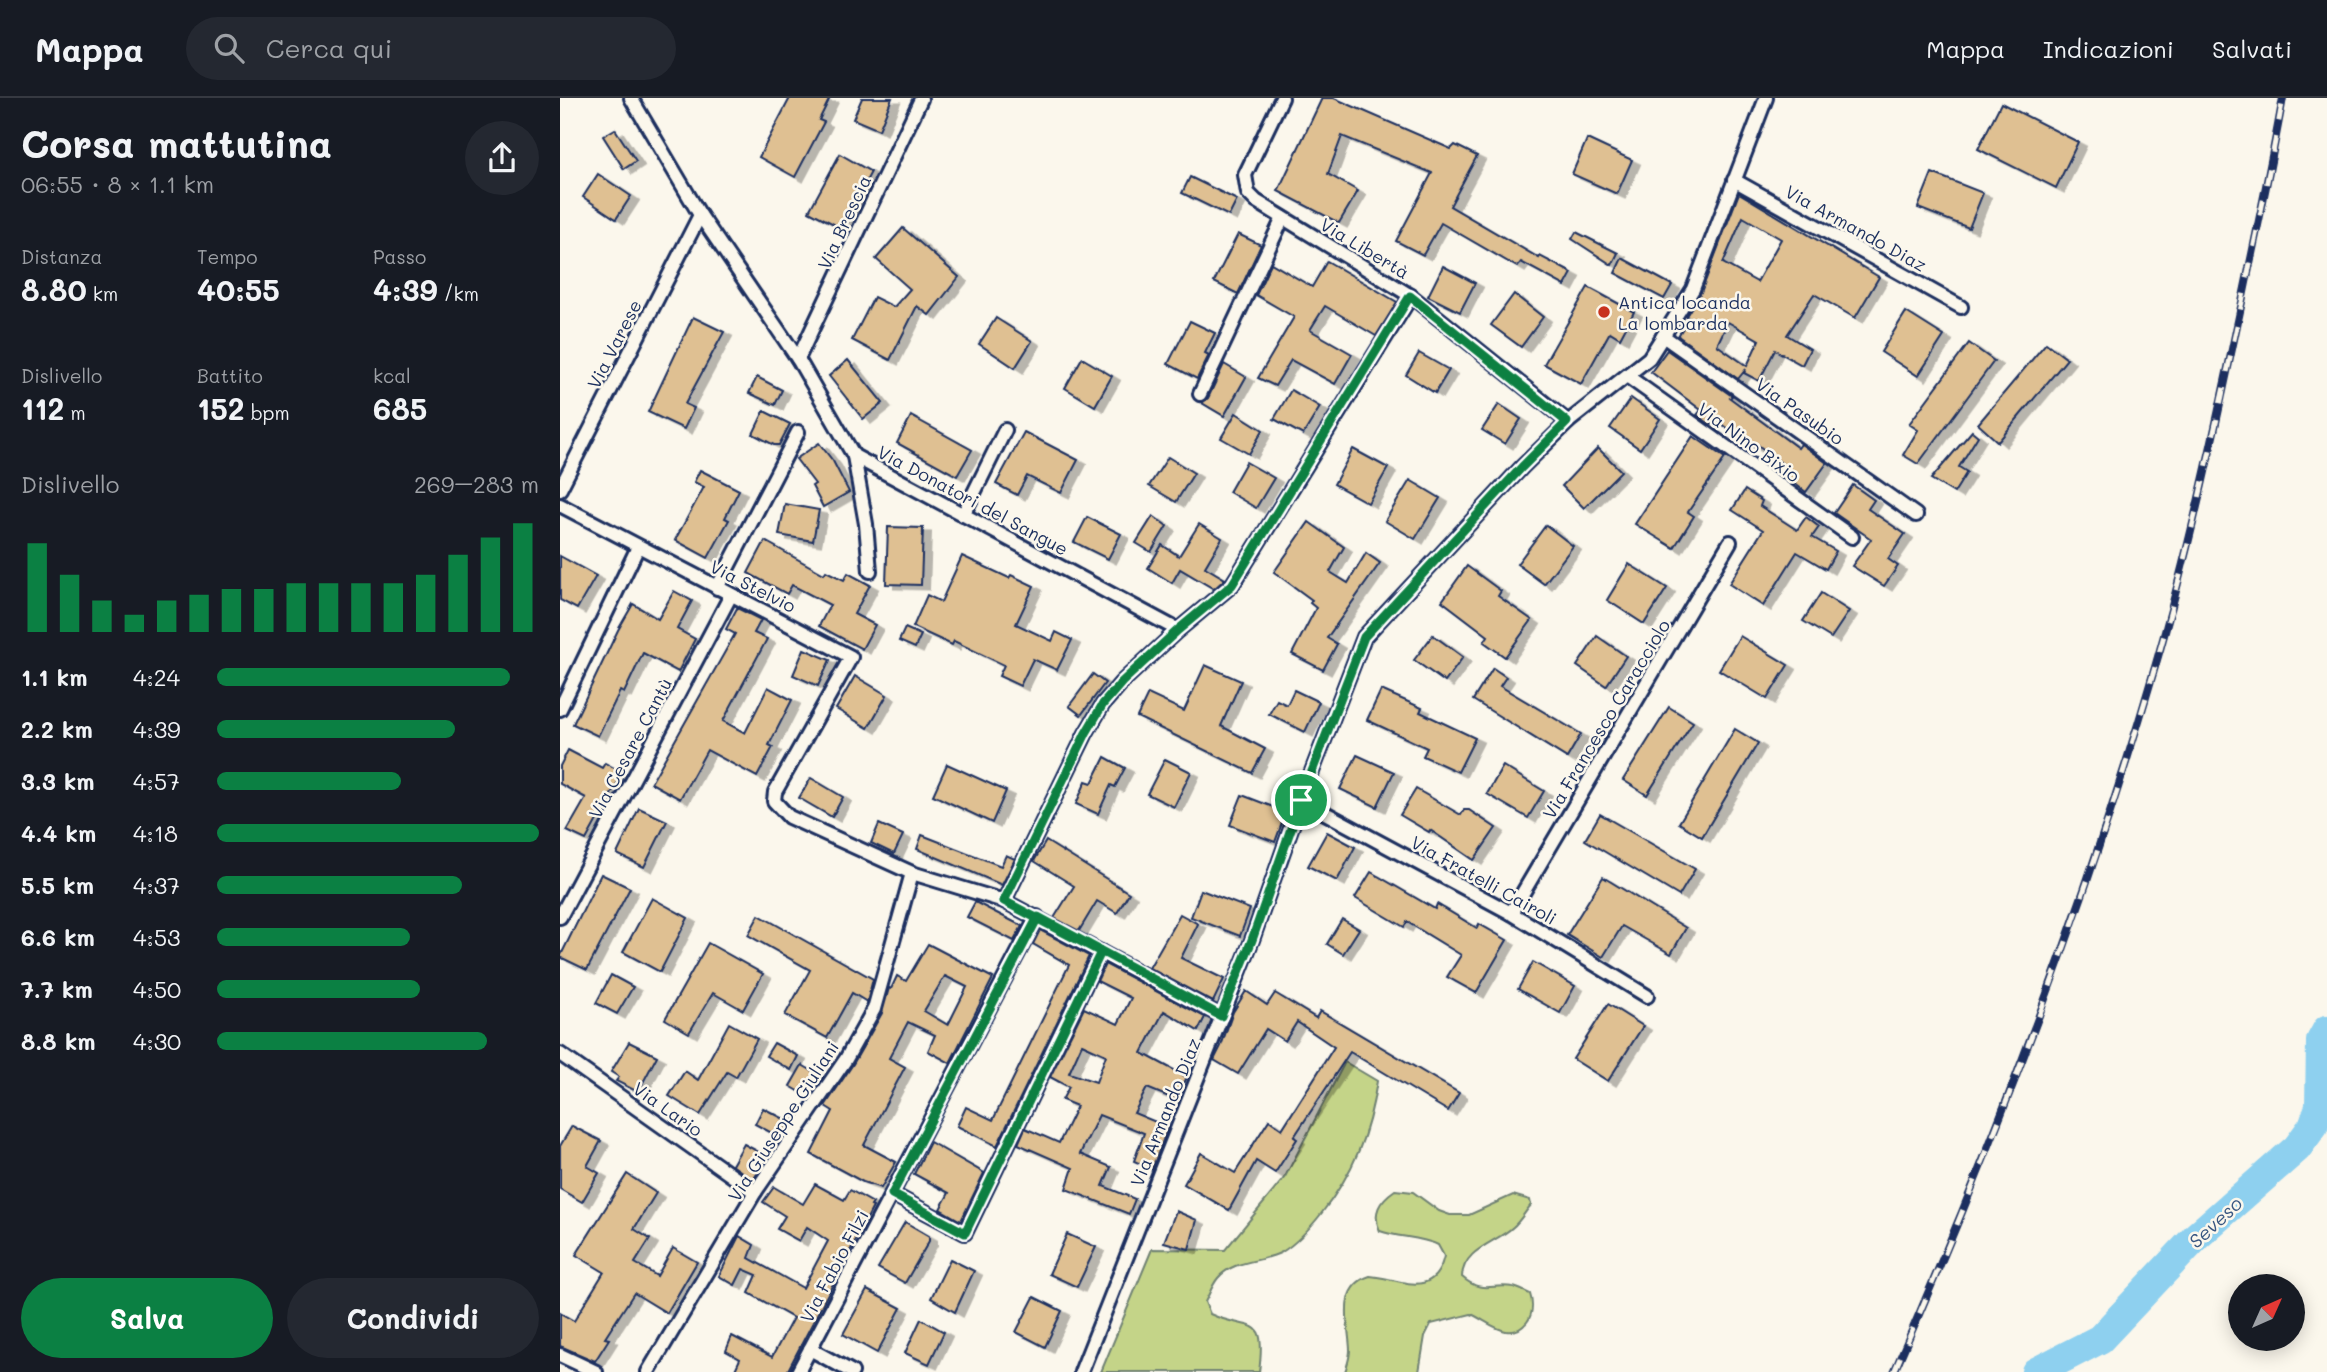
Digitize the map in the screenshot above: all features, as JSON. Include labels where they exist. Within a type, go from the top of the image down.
[{"type":"street","name":"Via Donatori del Sangue","points":[[631,98],[700,215],[798,359],[855,456],[1178,630]]},
{"type":"street","name":"Via Libertà","points":[[1004,901],[1086,733],[1103,704],[1122,682],[1178,630],[1232,585],[1410,296],[1256,201],[1248,193],[1245,175],[1282,98]]},
{"type":"street","name":"Via Armando Diaz","points":[[1080,1372],[1252,940],[1301,800],[1364,637],[1567,422],[1649,358],[1693,289],[1766,98]]},
{"type":"street","name":"Via Brescia","points":[[798,359],[921,99]]},
{"type":"street","name":"Via Armando Diaz","points":[[1734,180],[1961,307]]},
{"type":"street","name":"Via Varese","points":[[560,489],[700,215]]},
{"type":"street","points":[[1200,394],[1283,218]]},
{"type":"street","points":[[1410,296],[1567,422]]},
{"type":"street","name":"Via Pasubio","points":[[1663,337],[1916,515]]},
{"type":"street","name":"Via Nino Bixio","points":[[1627,376],[1852,537]]},
{"type":"street","points":[[963,514],[1005,430]]},
{"type":"street","points":[[717,588],[798,432]]},
{"type":"street","points":[[855,456],[866,524],[870,571]]},
{"type":"street","name":"Via Stelvio","points":[[560,505],[851,657],[775,792],[774,801],[789,817],[912,873]]},
{"type":"street","name":"Via Francesco Caracciolo","points":[[1511,913],[1731,542]]},
{"type":"street","points":[[560,709],[638,547]]},
{"type":"street","name":"Via Cesare Cantù","points":[[560,917],[731,595]]},
{"type":"street","name":"Via Fratelli Cairoli","points":[[1301,800],[1511,913],[1647,996]]},
{"type":"street","points":[[912,873],[1004,901],[1221,1016]]},
{"type":"street","name":"Via Giuseppe Giuliani","points":[[648,1372],[755,1192],[846,1059],[874,1009],[912,873]]},
{"type":"street","name":"Via Fabio Filzi","points":[[798,1372],[1038,917]]},
{"type":"street","points":[[892,1194],[965,1233],[1101,952]]},
{"type":"street","name":"Via Lario","points":[[560,1055],[755,1192]]},
{"type":"street","points":[[810,1349],[852,1372]]},
{"type":"street","points":[[560,1355],[596,1372]]},
{"type":"green space","points":[[1345,1062],[1377,1081],[1370,1118],[1343,1183],[1317,1219],[1293,1244],[1282,1252],[1232,1267],[1216,1281],[1205,1302],[1210,1314],[1253,1327],[1258,1332],[1261,1353],[1259,1372],[1101,1372],[1152,1249],[1225,1250],[1285,1177]]},
{"type":"green space","points":[[1395,1190],[1413,1192],[1439,1211],[1450,1215],[1469,1215],[1513,1195],[1530,1200],[1531,1205],[1516,1225],[1474,1253],[1464,1267],[1462,1277],[1476,1286],[1513,1287],[1530,1294],[1530,1316],[1527,1322],[1513,1331],[1499,1329],[1471,1314],[1431,1324],[1425,1336],[1419,1372],[1345,1372],[1350,1350],[1347,1307],[1352,1289],[1359,1281],[1370,1276],[1414,1284],[1424,1283],[1439,1270],[1444,1256],[1438,1245],[1431,1242],[1380,1231],[1378,1208]]},
{"type":"building","points":[[790,98],[830,98],[819,120],[824,122],[795,177],[759,157]]},
{"type":"building","points":[[862,98],[892,98],[879,130],[853,119]]},
{"type":"building","points":[[1322,98],[1334,98],[1451,149],[1455,145],[1477,156],[1450,206],[1539,258],[1540,256],[1572,273],[1565,286],[1521,262],[1517,267],[1441,223],[1423,255],[1396,241],[1432,173],[1342,136],[1328,174],[1358,191],[1339,223],[1278,191]]},
{"type":"building","points":[[2001,103],[2078,142],[2056,188],[1978,149]]},
{"type":"building","points":[[615,129],[636,161],[624,169],[603,136]]},
{"type":"building","points":[[1587,139],[1632,160],[1617,194],[1572,174]]},
{"type":"building","points":[[840,154],[871,172],[841,228],[809,211]]},
{"type":"building","points":[[1932,173],[1983,193],[1969,228],[1918,208]]},
{"type":"building","points":[[598,174],[631,196],[616,219],[583,197]]},
{"type":"building","points":[[1190,177],[1237,200],[1229,216],[1182,193]]},
{"type":"building","points":[[1739,193],[1879,277],[1855,318],[1814,294],[1787,335],[1810,349],[1802,365],[1775,350],[1759,381],[1744,373],[1746,369],[1738,379],[1678,336],[1689,318],[1686,316],[1701,292]],"holes":[[[1743,217],[1781,239],[1757,282],[1723,263]],[[1728,322],[1759,340],[1747,366],[1717,345]]]},
{"type":"building","points":[[903,228],[959,277],[929,315],[917,306],[890,360],[852,340],[874,297],[894,307],[910,289],[876,259]]},
{"type":"building","points":[[1576,232],[1618,253],[1612,265],[1572,239]]},
{"type":"building","points":[[1238,234],[1261,245],[1238,294],[1214,282]]},
{"type":"building","points":[[1622,258],[1672,285],[1664,299],[1615,273]]},
{"type":"building","points":[[1327,261],[1397,302],[1376,336],[1325,306],[1310,330],[1352,354],[1335,384],[1291,360],[1275,386],[1258,378],[1294,317],[1256,295],[1271,263],[1312,287]]},
{"type":"building","points":[[1443,266],[1475,283],[1460,312],[1428,296]]},
{"type":"building","points":[[1588,287],[1634,312],[1620,338],[1610,332],[1581,384],[1544,364]]},
{"type":"building","points":[[1514,294],[1543,317],[1521,347],[1491,325]]},
{"type":"building","points":[[1906,312],[1944,336],[1918,376],[1881,352]]},
{"type":"building","points":[[693,317],[724,332],[685,404],[694,408],[684,429],[648,412]]},
{"type":"building","points":[[996,318],[1032,341],[1015,368],[979,344]]},
{"type":"building","points":[[1190,321],[1215,333],[1205,353],[1209,355],[1197,379],[1168,364]]},
{"type":"building","points":[[1969,343],[1994,361],[1918,464],[1903,455],[1918,430],[1909,424]]},
{"type":"building","points":[[2046,343],[2067,359],[1998,442],[1978,424]]},
{"type":"building","points":[[1667,350],[1732,396],[1730,398],[1798,448],[1801,444],[1827,463],[1806,492],[1780,473],[1785,466],[1758,445],[1755,448],[1715,419],[1711,425],[1697,415],[1701,410],[1651,372]]},
{"type":"building","points":[[1419,353],[1449,370],[1435,393],[1406,375]]},
{"type":"building","points":[[1082,358],[1112,376],[1095,406],[1065,388]]},
{"type":"building","points":[[848,360],[883,403],[863,419],[829,376]]},
{"type":"building","points":[[1224,364],[1246,377],[1224,416],[1202,403],[1208,398]]},
{"type":"building","points":[[757,377],[782,390],[775,405],[749,393]]},
{"type":"building","points":[[1291,390],[1320,407],[1303,435],[1274,419]]},
{"type":"building","points":[[1631,398],[1660,419],[1640,449],[1610,428]]},
{"type":"building","points":[[1499,404],[1521,419],[1505,444],[1482,430]]},
{"type":"building","points":[[764,411],[790,424],[779,445],[753,434]]},
{"type":"building","points":[[1236,413],[1263,430],[1249,454],[1221,438]]},
{"type":"building","points":[[911,416],[972,450],[957,476],[897,443]]},
{"type":"building","points":[[1972,431],[1978,436],[1959,467],[1967,472],[1954,493],[1931,479]]},
{"type":"building","points":[[1024,432],[1078,460],[1061,493],[1027,476],[1017,495],[996,484]]},
{"type":"building","points":[[1693,436],[1725,458],[1688,512],[1694,516],[1674,548],[1635,524]]},
{"type":"building","points":[[819,443],[833,461],[849,492],[823,507],[812,486],[815,484],[796,459]]},
{"type":"building","points":[[1598,448],[1621,471],[1584,508],[1562,486]]},
{"type":"building","points":[[1353,449],[1388,468],[1368,503],[1334,484]]},
{"type":"building","points":[[1168,457],[1194,473],[1176,502],[1149,486]]},
{"type":"building","points":[[1246,462],[1274,478],[1256,508],[1229,492]]},
{"type":"building","points":[[700,470],[739,490],[725,518],[729,520],[708,558],[675,540],[704,487],[694,482]]},
{"type":"building","points":[[1410,480],[1440,498],[1415,539],[1385,521]]},
{"type":"building","points":[[1853,485],[1874,500],[1868,509],[1905,534],[1888,559],[1898,566],[1884,586],[1852,566],[1871,539],[1834,513]]},
{"type":"building","points":[[1745,490],[1762,501],[1760,506],[1797,530],[1806,517],[1819,527],[1812,537],[1836,551],[1826,569],[1797,552],[1763,606],[1729,584],[1763,530],[1732,510]]},
{"type":"building","points":[[785,504],[819,510],[813,541],[779,535]]},
{"type":"building","points":[[1153,516],[1167,526],[1151,552],[1136,543]]},
{"type":"building","points":[[1087,517],[1121,534],[1108,559],[1074,542]]},
{"type":"building","points":[[1309,522],[1344,547],[1330,572],[1348,583],[1366,553],[1380,563],[1327,638],[1337,644],[1323,670],[1292,654],[1316,608],[1310,603],[1312,600],[1274,572]]},
{"type":"building","points":[[1199,524],[1222,538],[1205,567],[1225,579],[1214,589],[1180,569],[1172,583],[1148,568],[1162,545],[1179,556]]},
{"type":"building","points":[[1546,525],[1573,546],[1544,584],[1517,564]]},
{"type":"building","points":[[888,527],[923,528],[921,585],[886,584]]},
{"type":"building","points":[[765,541],[824,574],[826,571],[844,580],[848,573],[870,585],[854,614],[875,625],[862,649],[819,626],[830,605],[792,585],[787,594],[748,573]]},
{"type":"building","points":[[560,556],[596,576],[577,609],[560,600]]},
{"type":"building","points":[[962,556],[1009,578],[1011,575],[1034,586],[1016,624],[1052,641],[1056,632],[1072,640],[1057,670],[1033,659],[1020,686],[999,676],[1004,665],[954,641],[952,645],[913,627],[927,595],[941,602]]},
{"type":"building","points":[[1629,564],[1667,588],[1644,624],[1607,600]]},
{"type":"building","points":[[1467,566],[1501,591],[1498,596],[1532,620],[1505,657],[1484,642],[1488,636],[1442,601]]},
{"type":"building","points":[[674,591],[692,601],[677,629],[695,639],[678,672],[643,653],[624,693],[620,691],[598,736],[573,724],[633,604],[658,619]]},
{"type":"building","points":[[1821,593],[1849,611],[1831,638],[1803,621]]},
{"type":"building","points":[[737,608],[761,620],[754,633],[767,639],[723,721],[745,733],[768,687],[792,700],[769,745],[773,747],[757,777],[707,750],[680,799],[651,783],[735,634],[726,629]]},
{"type":"building","points":[[905,628],[921,635],[915,648],[899,641]]},
{"type":"building","points":[[1433,635],[1463,657],[1445,682],[1414,660]]},
{"type":"building","points":[[1597,636],[1626,656],[1606,686],[1577,666]]},
{"type":"building","points":[[1740,636],[1788,665],[1767,699],[1719,670]]},
{"type":"building","points":[[804,649],[830,660],[818,686],[793,675]]},
{"type":"building","points":[[1205,665],[1241,681],[1221,726],[1265,749],[1252,773],[1137,717],[1148,694],[1184,711]]},
{"type":"building","points":[[1493,668],[1506,677],[1500,686],[1581,734],[1567,758],[1473,700]]},
{"type":"building","points":[[1093,674],[1105,683],[1081,715],[1069,706]]},
{"type":"building","points":[[855,676],[887,695],[868,728],[836,709]]},
{"type":"building","points":[[1294,690],[1319,702],[1305,732],[1269,714],[1277,700],[1287,705]]},
{"type":"building","points":[[1381,690],[1422,708],[1420,712],[1475,738],[1458,772],[1423,756],[1427,748],[1367,720]]},
{"type":"building","points":[[1669,707],[1693,722],[1647,795],[1623,780]]},
{"type":"building","points":[[1735,729],[1758,743],[1702,837],[1679,823]]},
{"type":"building","points":[[568,750],[602,768],[605,763],[623,773],[586,840],[567,831],[586,798],[560,784],[560,766]]},
{"type":"building","points":[[1357,755],[1394,772],[1377,807],[1340,789]]},
{"type":"building","points":[[1105,757],[1125,768],[1115,787],[1111,785],[1098,814],[1076,804],[1086,781],[1092,783]]},
{"type":"building","points":[[1165,759],[1191,772],[1174,807],[1147,794]]},
{"type":"building","points":[[947,764],[1006,791],[992,823],[933,795]]},
{"type":"building","points":[[1503,766],[1544,791],[1528,818],[1487,794]]},
{"type":"building","points":[[811,778],[843,797],[832,817],[799,798]]},
{"type":"building","points":[[1416,789],[1461,815],[1464,810],[1469,810],[1496,828],[1474,860],[1430,830],[1429,832],[1400,815]]},
{"type":"building","points":[[1242,795],[1286,812],[1275,842],[1230,825]]},
{"type":"building","points":[[639,808],[667,821],[644,867],[617,854]]},
{"type":"building","points":[[1600,814],[1695,869],[1679,896],[1585,840]]},
{"type":"building","points":[[879,824],[903,835],[894,854],[871,843]]},
{"type":"building","points":[[1327,832],[1355,847],[1337,881],[1308,866]]},
{"type":"building","points":[[922,835],[1001,866],[1006,855],[1015,859],[1002,885],[917,849]]},
{"type":"building","points":[[1046,841],[1129,893],[1117,913],[1097,901],[1079,931],[1054,918],[1074,886],[1034,861]]},
{"type":"building","points":[[1371,872],[1435,909],[1437,904],[1477,928],[1479,924],[1507,940],[1476,993],[1447,977],[1461,955],[1407,922],[1404,927],[1355,898]]},
{"type":"building","points":[[601,874],[630,888],[587,970],[560,957]]},
{"type":"building","points":[[1603,877],[1686,928],[1671,954],[1622,926],[1603,957],[1567,935]]},
{"type":"building","points":[[1201,890],[1250,909],[1240,936],[1191,917]]},
{"type":"building","points":[[652,898],[688,918],[660,972],[623,952]]},
{"type":"building","points":[[975,902],[1022,926],[1014,941],[967,917]]},
{"type":"building","points":[[1180,914],[1198,924],[1181,958],[1224,979],[1213,1002],[1149,968]]},
{"type":"building","points":[[759,915],[873,979],[867,1002],[852,993],[827,1038],[785,1015],[810,970],[748,935]]},
{"type":"building","points":[[1342,919],[1359,929],[1343,954],[1327,944]]},
{"type":"building","points":[[1040,930],[1089,956],[997,1146],[957,1126],[966,1107],[993,1120],[1069,965],[1033,944]]},
{"type":"building","points":[[708,943],[763,974],[743,1010],[713,993],[689,1033],[665,1019]]},
{"type":"building","points":[[928,944],[993,978],[950,1063],[928,1051],[935,1035],[908,1022],[889,1058],[905,1067],[864,1145],[896,1162],[881,1188],[863,1182],[811,1154],[833,1111],[825,1106],[882,1013],[889,988],[891,989],[897,976],[906,981]],"holes":[[[945,976],[967,987],[948,1025],[924,1011]]]},
{"type":"building","points":[[1533,962],[1575,986],[1560,1013],[1518,989]]},
{"type":"building","points":[[1105,964],[1205,1017],[1198,1031],[1164,1011],[1142,1053],[1187,1077],[1176,1100],[1147,1088],[1134,1113],[1168,1127],[1152,1169],[1134,1161],[1144,1133],[1099,1115],[1080,1154],[1111,1167],[1103,1186],[1135,1199],[1129,1214],[1066,1189],[1073,1168],[1018,1144],[1025,1128],[1059,1143],[1077,1106],[1062,1100],[1069,1087],[1050,1077],[1084,1008],[1118,1024],[1131,998],[1097,981]],"holes":[[[1082,1044],[1106,1055],[1096,1082],[1069,1073]]]},
{"type":"building","points":[[611,975],[633,987],[617,1014],[596,1003]]},
{"type":"building","points":[[1246,991],[1267,1005],[1275,993],[1316,1018],[1320,1011],[1459,1093],[1448,1111],[1350,1052],[1294,1137],[1297,1139],[1275,1173],[1256,1161],[1229,1210],[1184,1184],[1201,1153],[1235,1173],[1269,1120],[1282,1129],[1334,1047],[1297,1022],[1285,1041],[1266,1029],[1238,1074],[1214,1060],[1233,1012]]},
{"type":"building","points":[[1608,1004],[1643,1026],[1608,1081],[1573,1059]]},
{"type":"building","points":[[729,1023],[757,1039],[736,1077],[727,1072],[700,1115],[669,1096],[685,1071],[698,1080]]},
{"type":"building","points":[[629,1042],[657,1056],[638,1092],[616,1081],[619,1077],[611,1072]]},
{"type":"building","points":[[774,1043],[798,1056],[791,1070],[766,1056]]},
{"type":"building","points":[[802,1065],[823,1077],[809,1097],[790,1086]]},
{"type":"building","points":[[763,1108],[790,1122],[781,1138],[755,1124]]},
{"type":"building","points":[[572,1126],[601,1141],[587,1166],[599,1173],[582,1202],[560,1189],[560,1146]]},
{"type":"building","points":[[930,1142],[984,1173],[961,1221],[940,1209],[949,1193],[914,1174]]},
{"type":"building","points":[[744,1144],[768,1157],[753,1180],[732,1165]]},
{"type":"building","points":[[627,1174],[656,1193],[634,1229],[650,1239],[635,1263],[657,1276],[673,1248],[697,1262],[667,1313],[634,1293],[605,1338],[609,1339],[595,1361],[560,1346],[560,1313],[574,1321],[604,1272],[576,1255]]},
{"type":"building","points":[[815,1184],[844,1200],[850,1190],[873,1203],[873,1207],[787,1372],[734,1372],[740,1359],[726,1351],[732,1336],[772,1357],[793,1318],[749,1293],[757,1275],[743,1269],[735,1285],[719,1276],[739,1236],[754,1245],[749,1258],[803,1288],[828,1241],[807,1227],[799,1241],[777,1229],[785,1216],[763,1202],[774,1187],[803,1204]]},
{"type":"building","points":[[1176,1211],[1197,1220],[1189,1249],[1164,1242]]},
{"type":"building","points":[[905,1222],[929,1236],[929,1241],[905,1283],[878,1268]]},
{"type":"building","points":[[1067,1234],[1096,1247],[1077,1287],[1049,1274]]},
{"type":"building","points":[[950,1259],[974,1271],[955,1312],[931,1298]]},
{"type":"building","points":[[867,1290],[901,1308],[877,1353],[843,1334]]},
{"type":"building","points":[[1034,1297],[1062,1311],[1045,1347],[1016,1332]]},
{"type":"building","points":[[921,1319],[944,1332],[929,1364],[905,1353]]},
{"type":"waterway","name":"Seveso","points":[[2036,1372],[2100,1339],[2197,1236],[2297,1148],[2313,1126],[2320,1107],[2321,1041],[2327,1030]]},
{"type":"railway","points":[[1894,1372],[2003,1111],[2068,935],[2128,757],[2168,622],[2202,486],[2283,98]]},
{"type":"place","name":"Antica locanda La lombarda","points":[[1604,312]]},
{"type":"route","points":[[1301,800],[1252,940],[1221,1016],[1038,917],[892,1194],[965,1233],[1101,952],[1038,917],[1004,901],[1086,733],[1103,704],[1122,682],[1178,630],[1232,585],[1410,296],[1567,422],[1364,637],[1301,800]]}]
